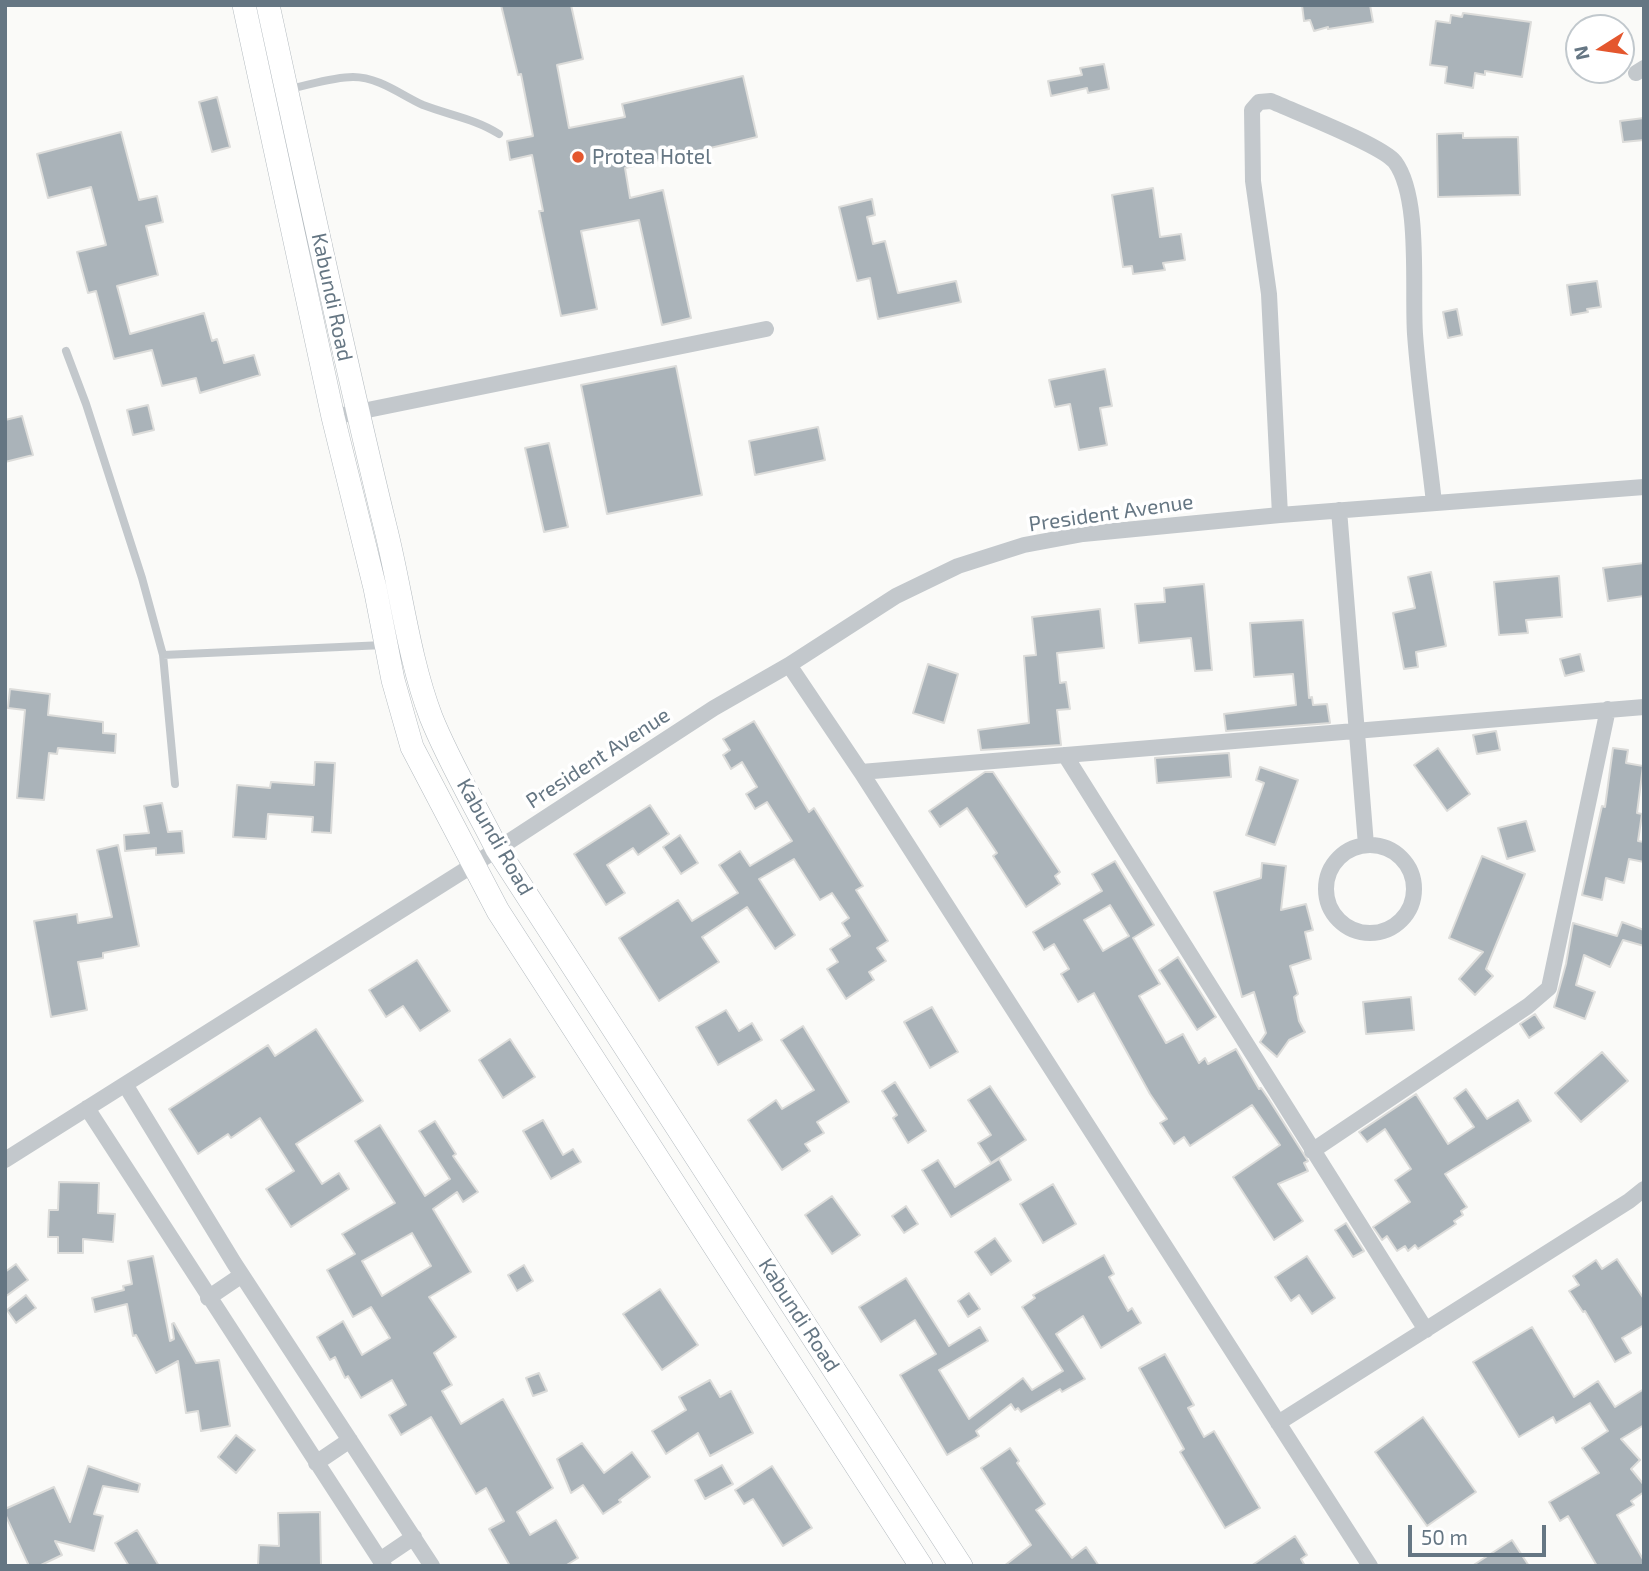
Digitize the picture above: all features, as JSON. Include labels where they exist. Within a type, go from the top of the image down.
[{"type":"street","name":"Kabundi Road","points":[[244,5],[333,417],[375,588],[385,645],[412,747],[498,911],[921,1566]]},
{"type":"street","name":"Kabundi Road","points":[[268,5],[357,413],[430,715],[497,849],[961,1566]]},
{"type":"street","points":[[1280,515],[1269,294],[1253,181],[1252,110],[1259,102],[1271,101],[1368,144],[1394,160],[1408,187],[1412,214],[1415,334],[1434,503]]},
{"type":"street","points":[[333,417],[766,328]]},
{"type":"street","name":"President Avenue","points":[[5,1160],[473,865],[713,708],[789,665],[896,596],[958,566],[1024,545],[1083,534],[1339,510],[1644,487]]},
{"type":"street","points":[[1339,510],[1366,845]]},
{"type":"street","points":[[789,665],[861,772],[1370,1566]]},
{"type":"street","points":[[861,772],[1644,707]]},
{"type":"street","points":[[1312,1151],[1528,1006],[1549,988],[1608,709]]},
{"type":"street","points":[[1065,755],[1426,1330]]},
{"type":"street","points":[[1366,845],[1378,845],[1398,855],[1411,874],[1414,885],[1413,897],[1404,917],[1395,925],[1374,933],[1351,929],[1342,923],[1334,914],[1326,893],[1330,870],[1336,861],[1345,853],[1366,845]]},
{"type":"street","points":[[557,1002],[585,984]]},
{"type":"street","points":[[126,1086],[242,1275],[432,1566]]},
{"type":"street","points":[[625,1107],[652,1088]]},
{"type":"street","points":[[87,1108],[382,1563],[414,1537]]},
{"type":"street","points":[[678,1190],[706,1170]]},
{"type":"street","points":[[1278,1423],[1644,1189]]},
{"type":"street","points":[[729,1269],[757,1250]]},
{"type":"street","points":[[208,1297],[242,1275]]},
{"type":"street","points":[[785,1355],[813,1336]]},
{"type":"street","points":[[834,1431],[862,1412]]},
{"type":"street","points":[[316,1463],[350,1440]]},
{"type":"street","points":[[890,1518],[918,1499]]},
{"type":"lane","points":[[286,89],[351,77],[370,79],[429,107],[484,124],[499,134]]},
{"type":"lane","points":[[66,351],[86,404],[138,566],[163,654],[175,784]]},
{"type":"lane","points":[[163,654],[411,644]]},
{"type":"building","points":[[501,5],[571,5],[583,59],[557,65],[569,128],[625,117],[622,104],[743,76],[757,137],[625,168],[630,198],[663,190],[691,318],[662,325],[639,220],[581,231],[597,309],[561,316],[539,211],[543,211],[532,155],[510,160],[507,141],[533,136],[521,74],[518,75]]},
{"type":"building","points":[[1302,5],[1370,5],[1373,22],[1314,31],[1310,20],[1304,21]]},
{"type":"building","points":[[1463,13],[1531,22],[1522,77],[1485,71],[1485,75],[1475,73],[1473,88],[1445,83],[1447,67],[1430,65],[1436,21],[1450,23],[1451,15],[1462,17]]},
{"type":"building","points":[[1104,64],[1109,89],[1088,93],[1087,88],[1051,96],[1048,81],[1082,75],[1080,68]]},
{"type":"building","points":[[217,97],[230,147],[212,152],[199,102]]},
{"type":"building","points":[[1644,118],[1644,140],[1623,142],[1620,121]]},
{"type":"building","points":[[121,132],[139,200],[157,196],[163,222],[146,226],[158,275],[117,286],[130,334],[204,313],[212,341],[217,339],[224,363],[254,355],[260,375],[200,393],[196,378],[162,386],[152,350],[114,359],[96,291],[88,293],[77,252],[106,245],[91,187],[48,198],[37,154]]},
{"type":"building","points":[[1463,133],[1463,138],[1518,137],[1520,195],[1438,197],[1437,134]]},
{"type":"building","points":[[1153,188],[1160,237],[1181,234],[1185,260],[1163,263],[1165,270],[1133,274],[1132,266],[1123,267],[1112,195]]},
{"type":"building","points":[[872,199],[875,215],[867,217],[873,244],[885,241],[898,293],[956,281],[961,302],[878,319],[870,278],[857,281],[839,207]]},
{"type":"building","points":[[1597,281],[1601,307],[1571,315],[1567,285]]},
{"type":"building","points":[[1457,309],[1462,335],[1448,338],[1443,312]]},
{"type":"building","points":[[676,366],[702,495],[607,514],[581,385]]},
{"type":"building","points":[[1105,369],[1112,406],[1100,408],[1107,445],[1079,450],[1070,404],[1055,407],[1049,380]]},
{"type":"building","points":[[148,405],[154,430],[133,435],[127,410]]},
{"type":"building","points":[[22,416],[33,455],[5,462],[5,420]]},
{"type":"building","points":[[818,427],[825,460],[755,475],[749,441]]},
{"type":"building","points":[[549,443],[568,527],[544,532],[525,448]]},
{"type":"building","points":[[1644,563],[1644,596],[1608,601],[1603,568]]},
{"type":"building","points":[[1431,572],[1446,646],[1416,652],[1418,667],[1404,669],[1393,613],[1415,608],[1408,577]]},
{"type":"building","points":[[1559,576],[1562,617],[1526,620],[1528,633],[1499,635],[1494,582]]},
{"type":"building","points":[[1204,584],[1212,670],[1195,671],[1191,638],[1139,643],[1135,604],[1165,602],[1164,588]]},
{"type":"building","points":[[1100,609],[1104,648],[1057,653],[1060,683],[1066,682],[1070,709],[1057,710],[1061,745],[981,750],[978,730],[1029,723],[1024,656],[1036,655],[1032,617]]},
{"type":"building","points":[[1303,620],[1309,698],[1312,697],[1313,705],[1327,704],[1330,723],[1226,731],[1224,714],[1296,705],[1293,674],[1254,677],[1250,623]]},
{"type":"building","points":[[1580,654],[1584,671],[1565,676],[1560,659]]},
{"type":"building","points":[[928,664],[958,674],[944,723],[913,713]]},
{"type":"building","points":[[10,689],[50,694],[48,715],[103,722],[103,733],[116,734],[115,753],[58,748],[57,754],[49,753],[44,800],[17,798],[25,710],[8,708]]},
{"type":"building","points":[[754,721],[809,812],[814,808],[863,886],[856,890],[888,941],[877,948],[886,961],[869,972],[874,980],[846,999],[827,969],[838,962],[830,949],[850,936],[842,923],[849,918],[832,893],[820,900],[794,859],[759,879],[795,935],[775,949],[747,907],[702,937],[719,962],[659,1001],[619,938],[678,900],[692,921],[738,893],[719,865],[740,851],[750,866],[792,841],[767,802],[755,809],[746,794],[757,787],[742,762],[731,769],[723,755],[730,750],[723,739]]},
{"type":"building","points":[[1496,731],[1500,750],[1477,754],[1473,735]]},
{"type":"building","points":[[1438,748],[1470,794],[1447,811],[1414,765]]},
{"type":"building","points":[[1613,748],[1628,750],[1626,763],[1643,766],[1637,813],[1642,814],[1638,841],[1644,842],[1644,862],[1629,859],[1624,883],[1606,878],[1602,900],[1582,895],[1602,806],[1605,807]]},
{"type":"building","points":[[1229,753],[1231,777],[1157,783],[1155,758]]},
{"type":"building","points":[[315,762],[335,763],[331,833],[312,832],[313,817],[268,814],[266,839],[233,837],[237,785],[270,788],[271,782],[314,785]]},
{"type":"building","points":[[1260,767],[1298,780],[1275,845],[1246,835],[1264,783],[1256,780]]},
{"type":"building","points":[[985,772],[993,772],[1060,872],[1055,876],[1060,884],[1026,907],[993,856],[997,853],[967,808],[940,827],[929,811]]},
{"type":"building","points":[[162,803],[168,832],[182,831],[184,853],[156,855],[156,848],[125,851],[124,835],[149,833],[144,806]]},
{"type":"building","points":[[650,805],[669,834],[638,855],[633,848],[607,865],[625,893],[606,905],[574,854]]},
{"type":"building","points":[[1526,821],[1535,851],[1507,859],[1498,828]]},
{"type":"building","points":[[680,835],[698,863],[681,874],[663,847]]},
{"type":"building","points":[[118,845],[139,946],[103,953],[103,958],[78,962],[87,1010],[51,1017],[34,921],[77,914],[78,923],[112,917],[97,850]]},
{"type":"building","points":[[1482,856],[1525,874],[1486,969],[1493,976],[1475,995],[1459,979],[1483,952],[1449,938]]},
{"type":"building","points":[[1115,861],[1154,925],[1133,938],[1160,984],[1139,996],[1166,1043],[1183,1034],[1199,1063],[1205,1058],[1208,1064],[1236,1049],[1259,1089],[1261,1088],[1268,1098],[1308,1161],[1304,1163],[1308,1171],[1278,1184],[1303,1221],[1274,1240],[1233,1177],[1280,1145],[1252,1105],[1190,1146],[1184,1137],[1174,1144],[1160,1123],[1167,1119],[1150,1094],[1094,993],[1078,1002],[1061,974],[1069,969],[1054,944],[1044,950],[1033,932],[1102,891],[1092,874]],"holes":[[[1110,905],[1129,936],[1103,951],[1084,920]]]},
{"type":"building","points":[[1262,863],[1286,866],[1281,910],[1306,904],[1313,930],[1305,932],[1311,959],[1290,966],[1298,994],[1294,997],[1299,1021],[1305,1032],[1289,1040],[1277,1057],[1260,1042],[1266,1033],[1254,992],[1242,997],[1214,892],[1261,878]]},
{"type":"building","points":[[1622,922],[1644,930],[1644,946],[1623,940],[1610,967],[1584,955],[1576,985],[1595,992],[1585,1019],[1554,1007],[1566,964],[1573,923],[1617,936]]},
{"type":"building","points":[[1178,957],[1216,1017],[1197,1030],[1159,970]]},
{"type":"building","points":[[417,960],[450,1011],[420,1031],[403,1006],[386,1017],[369,990]]},
{"type":"building","points":[[1411,997],[1414,1030],[1366,1034],[1363,1002]]},
{"type":"building","points":[[932,1007],[958,1052],[930,1068],[904,1022]]},
{"type":"building","points":[[726,1010],[739,1031],[752,1023],[762,1040],[718,1065],[696,1027]]},
{"type":"building","points":[[1535,1014],[1544,1028],[1529,1038],[1520,1024]]},
{"type":"building","points":[[803,1026],[849,1102],[817,1122],[824,1133],[805,1144],[810,1151],[782,1170],[748,1120],[776,1100],[782,1109],[814,1090],[781,1040]]},
{"type":"building","points":[[316,1029],[363,1101],[296,1144],[322,1184],[339,1173],[349,1189],[291,1227],[266,1189],[294,1171],[260,1118],[231,1138],[228,1134],[198,1154],[169,1109],[268,1045],[275,1056]]},
{"type":"building","points":[[510,1039],[535,1077],[503,1098],[479,1060]]},
{"type":"building","points":[[1602,1052],[1628,1081],[1581,1122],[1555,1093]]},
{"type":"building","points":[[895,1082],[926,1131],[908,1143],[893,1118],[897,1115],[882,1091]]},
{"type":"building","points":[[990,1086],[1026,1140],[991,1163],[978,1143],[991,1135],[968,1100]]},
{"type":"building","points":[[1466,1089],[1487,1119],[1518,1100],[1531,1121],[1445,1174],[1467,1207],[1461,1211],[1463,1215],[1454,1221],[1456,1224],[1418,1249],[1415,1245],[1408,1251],[1405,1246],[1397,1251],[1387,1236],[1382,1240],[1373,1227],[1410,1202],[1395,1180],[1411,1169],[1385,1129],[1367,1142],[1359,1132],[1416,1094],[1448,1144],[1474,1127],[1454,1098]]},
{"type":"building","points":[[543,1120],[563,1155],[573,1149],[581,1162],[551,1179],[523,1131]]},
{"type":"building","points":[[435,1121],[456,1154],[453,1156],[478,1192],[463,1202],[457,1192],[433,1209],[471,1272],[429,1297],[456,1337],[434,1353],[452,1385],[442,1391],[461,1424],[503,1399],[553,1488],[517,1512],[530,1535],[556,1520],[578,1558],[565,1566],[510,1566],[489,1529],[504,1521],[486,1488],[476,1494],[431,1417],[401,1435],[389,1415],[406,1405],[392,1380],[361,1398],[348,1376],[345,1378],[335,1357],[330,1360],[317,1337],[343,1321],[362,1355],[390,1338],[371,1307],[353,1317],[327,1270],[355,1254],[342,1234],[395,1203],[355,1141],[380,1125],[425,1196],[450,1179],[419,1131]],"holes":[[[412,1233],[431,1266],[382,1296],[362,1261]]]},
{"type":"building","points":[[999,1159],[1011,1180],[951,1217],[922,1170],[938,1160],[955,1187]]},
{"type":"building","points":[[59,1182],[99,1183],[98,1213],[115,1214],[113,1242],[83,1239],[83,1253],[58,1253],[58,1237],[48,1237],[49,1210],[58,1210]]},
{"type":"building","points":[[1053,1184],[1076,1224],[1043,1243],[1020,1204]]},
{"type":"building","points":[[832,1196],[860,1235],[832,1254],[805,1215]]},
{"type":"building","points":[[906,1206],[918,1224],[904,1233],[892,1216]]},
{"type":"building","points":[[1346,1223],[1364,1251],[1353,1257],[1335,1230]]},
{"type":"building","points":[[995,1238],[1011,1261],[991,1275],[975,1252]]},
{"type":"building","points":[[1104,1255],[1114,1274],[1109,1277],[1128,1311],[1132,1308],[1141,1323],[1101,1348],[1083,1316],[1056,1334],[1085,1379],[1062,1392],[1060,1389],[1021,1412],[1018,1408],[1015,1410],[1011,1404],[976,1431],[979,1436],[947,1455],[900,1375],[936,1354],[915,1320],[881,1342],[859,1307],[906,1278],[949,1346],[980,1327],[988,1341],[939,1370],[969,1419],[1023,1378],[1032,1390],[1063,1371],[1022,1307],[1035,1298],[1033,1295]]},
{"type":"building","points":[[153,1256],[170,1341],[174,1339],[174,1323],[196,1363],[219,1360],[230,1426],[201,1431],[198,1411],[186,1413],[178,1361],[156,1373],[136,1335],[133,1336],[127,1304],[95,1312],[92,1298],[124,1290],[123,1286],[132,1284],[128,1261]]},
{"type":"building","points":[[1307,1256],[1335,1298],[1312,1314],[1299,1295],[1291,1301],[1275,1277]]},
{"type":"building","points":[[1617,1259],[1644,1299],[1644,1325],[1622,1338],[1631,1353],[1615,1362],[1585,1311],[1583,1312],[1569,1291],[1579,1285],[1573,1276],[1596,1260],[1602,1269]]},
{"type":"building","points":[[16,1264],[28,1280],[5,1297],[5,1272]]},
{"type":"building","points":[[524,1265],[533,1281],[517,1291],[508,1275]]},
{"type":"building","points":[[660,1289],[698,1345],[662,1370],[623,1314]]},
{"type":"building","points":[[969,1293],[980,1309],[968,1317],[958,1301]]},
{"type":"building","points":[[26,1295],[36,1308],[16,1323],[7,1310]]},
{"type":"building","points":[[1532,1327],[1574,1397],[1598,1381],[1615,1407],[1644,1389],[1644,1425],[1621,1439],[1640,1460],[1631,1469],[1644,1485],[1644,1492],[1631,1501],[1634,1505],[1617,1515],[1644,1561],[1644,1566],[1597,1566],[1568,1516],[1560,1521],[1549,1502],[1599,1473],[1582,1448],[1608,1431],[1590,1403],[1556,1423],[1553,1417],[1519,1437],[1473,1362]]},
{"type":"building","points":[[1165,1354],[1194,1405],[1188,1408],[1204,1437],[1214,1431],[1260,1508],[1225,1528],[1180,1452],[1184,1449],[1139,1368]]},
{"type":"building","points":[[539,1373],[547,1391],[533,1396],[526,1378]]},
{"type":"building","points":[[710,1380],[720,1397],[731,1391],[753,1433],[710,1456],[698,1433],[666,1454],[652,1431],[686,1410],[679,1397]]},
{"type":"building","points":[[1423,1417],[1476,1492],[1427,1526],[1375,1452]]},
{"type":"building","points":[[236,1435],[255,1450],[236,1473],[218,1457]]},
{"type":"building","points":[[582,1443],[604,1473],[632,1452],[650,1477],[603,1514],[583,1485],[571,1493],[557,1459]]},
{"type":"building","points":[[1010,1448],[1045,1504],[1036,1510],[1072,1558],[1086,1547],[1099,1566],[1004,1566],[1031,1545],[981,1468]]},
{"type":"building","points":[[722,1465],[733,1484],[705,1499],[695,1480]]},
{"type":"building","points":[[88,1466],[140,1484],[138,1492],[103,1486],[94,1514],[103,1516],[94,1551],[55,1541],[62,1555],[39,1566],[29,1566],[5,1509],[54,1487],[70,1522]]},
{"type":"building","points":[[772,1466],[812,1528],[783,1546],[753,1499],[744,1504],[735,1490]]},
{"type":"building","points":[[320,1512],[321,1566],[258,1566],[259,1545],[279,1546],[278,1513]]},
{"type":"building","points":[[137,1530],[159,1566],[129,1566],[115,1543]]},
{"type":"building","points":[[1295,1536],[1307,1555],[1301,1559],[1305,1566],[1251,1566]]},
{"type":"building","points":[[1512,1540],[1529,1566],[1472,1566]]},
{"type":"place","name":"Protea Hotel","points":[[578,157]]}]
